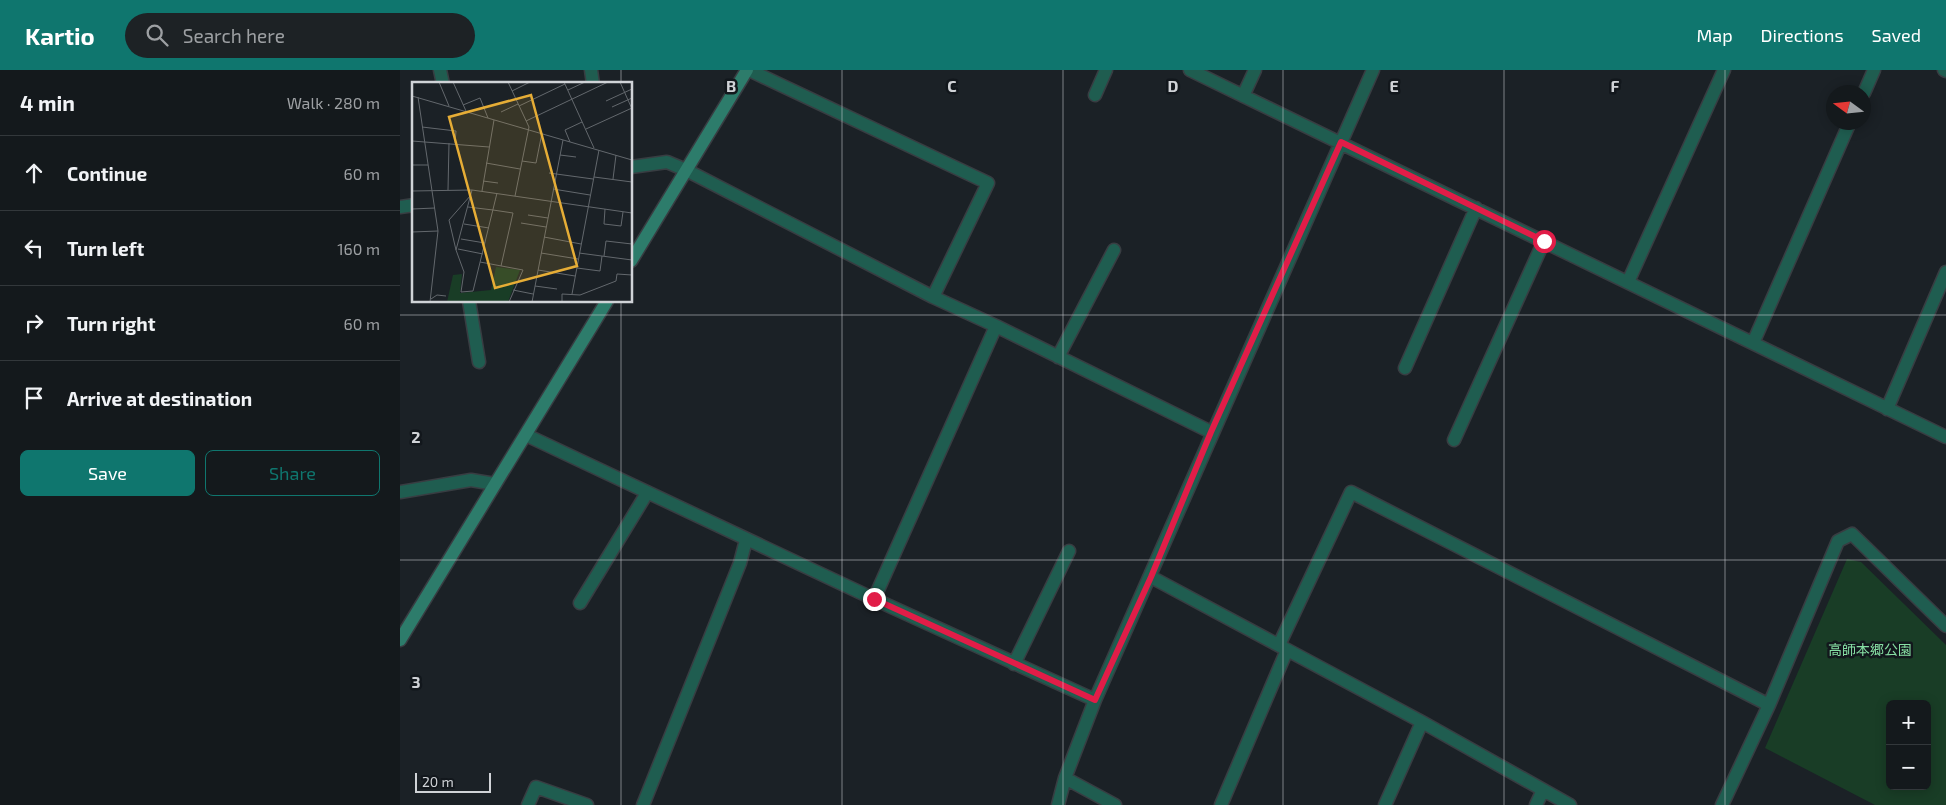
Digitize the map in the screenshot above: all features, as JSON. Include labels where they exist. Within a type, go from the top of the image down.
[{"type":"street","points":[[632,259],[748,70],[988,183],[933,297]]},
{"type":"street","points":[[1095,95],[1106,70]]},
{"type":"street","points":[[1190,70],[1946,437]]},
{"type":"street","points":[[1244,96],[1255,70]]},
{"type":"street","points":[[1058,805],[1065,778],[1095,700],[1151,577],[1211,432],[1373,70]]},
{"type":"street","points":[[1628,282],[1724,70]]},
{"type":"street","points":[[1867,85],[1874,70]]},
{"type":"street","points":[[1753,343],[1846,130]]},
{"type":"street","points":[[632,167],[668,162],[686,170],[933,297],[1211,432]]},
{"type":"street","points":[[1405,368],[1476,208]]},
{"type":"street","points":[[1454,440],[1544,241]]},
{"type":"street","points":[[1058,357],[1114,250]]},
{"type":"street","points":[[1887,409],[1946,272]]},
{"type":"street","points":[[469,302],[479,362]]},
{"type":"street","points":[[400,640],[606,302]]},
{"type":"street","points":[[874,599],[996,326]]},
{"type":"street","points":[[526,435],[746,540],[1095,700]]},
{"type":"street","points":[[400,492],[471,480],[495,484]]},
{"type":"street","points":[[1221,805],[1283,648],[1351,492],[1769,704]]},
{"type":"street","points":[[580,604],[647,493]]},
{"type":"street","points":[[1722,805],[1769,704],[1838,541],[1852,534],[1946,626]]},
{"type":"street","points":[[643,805],[740,563],[746,540]]},
{"type":"street","points":[[1014,664],[1069,551]]},
{"type":"street","points":[[1151,577],[1422,722],[1570,805]]},
{"type":"street","points":[[1385,805],[1422,722]]},
{"type":"street","points":[[1065,778],[1109,803]]},
{"type":"street","points":[[528,805],[536,787],[586,805]]},
{"type":"street","points":[[1536,805],[1542,790]]},
{"type":"green space","name":"高師本郷公園","points":[[1847,559],[1861,562],[1946,645],[1946,805],[1875,805],[1765,748]]},
{"type":"route","points":[[874,599],[1095,700],[1151,577],[1211,432],[1341,142],[1544,241]]}]
